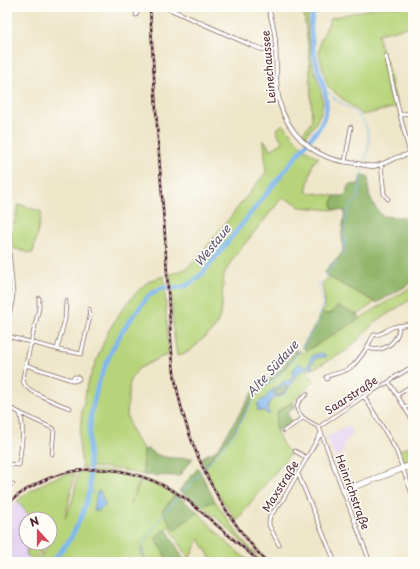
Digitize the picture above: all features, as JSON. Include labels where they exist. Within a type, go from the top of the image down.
[{"type":"street","points":[[136,15],[140,7]]},
{"type":"street","points":[[165,7],[253,46],[261,49],[276,50]]},
{"type":"street","name":"Leinechaussee","points":[[268,7],[274,26],[279,103],[286,121],[299,138],[312,149],[327,157],[368,166],[381,164],[401,156],[412,155]]},
{"type":"street","points":[[386,56],[400,115],[412,155]]},
{"type":"street","points":[[400,115],[413,112]]},
{"type":"street","points":[[345,162],[351,127]]},
{"type":"street","points":[[381,164],[384,194],[388,199]]},
{"type":"street","points":[[7,249],[9,249],[8,256],[13,292],[7,325]]},
{"type":"street","points":[[40,298],[23,379],[24,384],[28,389],[62,406],[70,408]]},
{"type":"street","points":[[57,349],[65,319],[66,301]]},
{"type":"street","points":[[7,336],[64,352],[67,351],[81,354],[90,317],[89,309]]},
{"type":"street","points":[[327,378],[326,377],[350,368],[367,348],[374,335],[380,335],[391,328],[413,324]]},
{"type":"street","points":[[367,348],[379,349],[394,342],[399,331],[399,326]]},
{"type":"street","points":[[26,365],[72,379]]},
{"type":"street","name":"Saarstraße","points":[[303,418],[319,427],[364,396],[413,366]]},
{"type":"street","points":[[389,382],[413,421]]},
{"type":"street","points":[[397,395],[413,385]]},
{"type":"street","points":[[284,431],[303,418],[297,405],[299,401],[307,394]]},
{"type":"street","points":[[364,396],[396,450],[413,497]]},
{"type":"street","points":[[405,408],[413,404]]},
{"type":"street","points":[[7,406],[54,429],[52,454]]},
{"type":"street","points":[[7,464],[19,465],[22,438],[20,413]]},
{"type":"street","name":"Heinrichstraße","points":[[319,427],[370,562]]},
{"type":"street","name":"Maxstraße","points":[[279,545],[269,526],[270,516],[282,501],[321,433]]},
{"type":"street","name":"Maxstraße","points":[[295,451],[307,458]]},
{"type":"street","points":[[343,491],[413,465]]},
{"type":"street","points":[[298,474],[335,562]]},
{"type":"street","points":[[7,485],[13,484]]},
{"type":"street","points":[[407,562],[413,560]]},
{"type":"shaded area","points":[[348,425],[354,434],[345,441],[346,443],[343,445],[345,451],[334,457],[327,437]]},
{"type":"shaded area","points":[[17,501],[25,511],[18,511],[18,551],[41,551],[32,562],[7,562],[7,509]]},
{"type":"green space","points":[[303,7],[314,7],[308,17],[308,34],[313,65],[323,102],[321,112],[315,124],[306,136],[302,134],[312,121],[309,53]]},
{"type":"green space","points":[[379,7],[413,7],[413,26],[378,34],[397,107],[362,115],[328,87],[319,54],[320,42],[331,18]]},
{"type":"green space","points":[[283,124],[302,147],[319,158],[313,163],[306,192],[335,196],[332,203],[334,210],[299,207],[296,203],[282,198],[234,257],[224,274],[221,313],[215,328],[190,351],[177,356],[173,329],[170,274],[184,269],[201,254],[266,172],[264,140],[271,150],[283,142],[277,133],[278,128]]},
{"type":"green space","points":[[361,175],[369,178],[369,193],[375,207],[382,216],[403,217],[409,229],[413,229],[413,282],[377,303],[327,276],[325,272],[343,251],[342,233],[345,211],[334,210],[332,205],[333,200],[335,196],[343,196],[349,185],[359,184]]},
{"type":"green space","points":[[19,204],[42,212],[33,253],[13,248],[11,234]]},
{"type":"green space","points":[[164,276],[169,355],[159,358],[138,369],[130,380],[127,415],[130,427],[144,450],[143,475],[113,468],[82,468],[79,441],[82,411],[87,385],[104,341],[121,311],[136,293],[151,280]]},
{"type":"green space","points":[[331,277],[375,302],[358,315],[337,306],[331,314],[322,314],[325,300],[322,287],[324,282]]},
{"type":"green space","points":[[413,286],[413,298],[375,322],[346,351],[307,372],[314,381],[295,400],[278,411],[275,428],[283,445],[291,453],[237,521],[217,493],[205,469],[254,396],[283,370],[298,351],[303,353]]},
{"type":"green space","points":[[337,306],[358,315],[359,319],[306,351],[302,347],[317,322],[320,313],[331,314]]},
{"type":"green space","points":[[296,349],[298,351],[283,370],[254,396],[233,433],[211,458],[205,469],[201,458],[214,452],[223,441],[252,393],[281,368]]},
{"type":"green space","points":[[283,384],[287,387],[280,395],[273,394],[275,390],[280,388]]},
{"type":"green space","points":[[293,402],[296,407],[287,413],[292,422],[276,431],[275,428],[278,411]]},
{"type":"green space","points":[[410,446],[413,454],[413,461],[407,464],[406,461],[402,462],[398,451]]},
{"type":"green space","points":[[148,449],[153,453],[164,457],[193,458],[179,476],[143,475],[144,450]]},
{"type":"green space","points":[[198,468],[215,501],[202,506],[179,491]]},
{"type":"green space","points":[[113,471],[141,478],[130,505],[143,478],[163,487],[176,494],[163,510],[174,529],[198,512],[228,544],[248,560],[243,562],[213,562],[199,539],[189,559],[169,526],[155,538],[169,562],[146,562],[141,547],[141,554],[144,562],[129,562],[128,558],[127,562],[34,562],[44,551],[58,551],[58,511],[26,511],[17,501],[30,491],[51,479],[75,473],[65,518],[73,499],[78,473]]},
{"type":"green space","points":[[176,494],[198,512],[174,530],[162,510]]},
{"type":"green space","points":[[215,501],[240,537],[258,557],[202,506]]},
{"type":"green space","points":[[166,528],[185,562],[169,562],[155,538]]},
{"type":"green space","points":[[41,551],[32,560],[26,555],[27,552]]},
{"type":"water","points":[[322,353],[326,355],[326,357],[316,358],[311,365],[313,368],[310,367],[298,373],[283,395],[275,397],[270,401],[267,409],[270,414],[269,415],[264,411],[258,411],[257,405],[260,401],[265,399],[270,392],[285,381],[291,381],[293,370],[299,362],[305,367],[310,363],[311,358],[315,354]],"holes":[[[283,384],[287,387],[280,395],[274,394],[274,391],[276,389],[280,390],[280,387],[282,387]]]},
{"type":"water","points":[[98,491],[101,492],[105,506],[98,511],[94,510],[94,505]]},
{"type":"waterway","name":"Westaue","points":[[52,562],[71,538],[83,513],[90,488],[89,444],[91,414],[98,384],[111,352],[123,330],[149,295],[162,288],[186,286],[203,273],[319,128],[325,115],[326,101],[312,38],[312,18],[318,7]]},
{"type":"waterway","name":"Alte Südaue","points":[[325,89],[334,98],[357,114],[366,126],[369,142],[364,163]]},
{"type":"waterway","name":"Alte Südaue","points":[[145,562],[141,547],[162,516],[234,434],[257,394],[288,366],[303,347],[318,323],[324,300],[319,291],[320,282],[345,254],[344,229],[347,213],[351,205],[357,200],[363,166]]},
{"type":"waterway","name":"Westaue","points":[[90,488],[93,494],[97,495]]},
{"type":"railway","points":[[150,7],[171,347],[176,384],[189,433],[209,480],[235,523],[267,562]]},
{"type":"railway","points":[[7,504],[28,489],[50,478],[72,471],[95,469],[119,471],[142,477],[164,486],[186,499],[260,562]]}]
